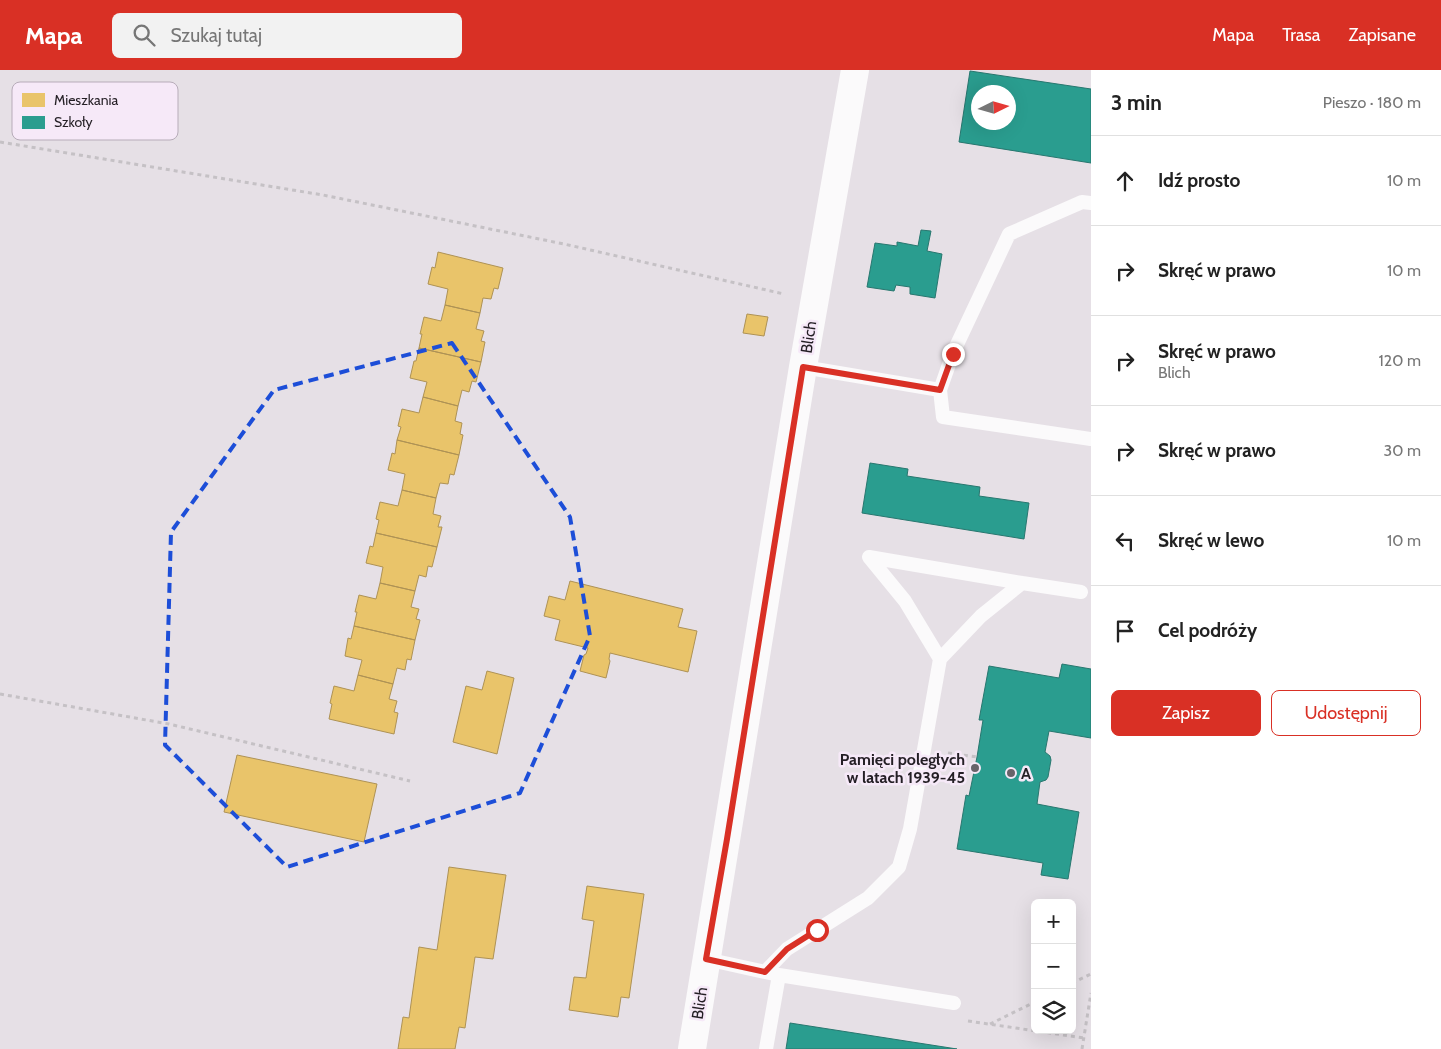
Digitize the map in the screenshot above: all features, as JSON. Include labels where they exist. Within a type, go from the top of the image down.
[{"type":"street","name":"Blich","points":[[692,1049],[803,367],[854,70]]},
{"type":"lane","points":[[1091,203],[1082,202],[1009,234],[953,354],[940,390],[943,417],[1091,439]]},
{"type":"lane","points":[[803,367],[940,390]]},
{"type":"lane","points":[[940,659],[905,601],[869,557],[1080,592]]},
{"type":"lane","points":[[765,972],[787,949],[868,898],[899,867],[910,829],[940,659],[981,616],[1022,583]]},
{"type":"lane","points":[[706,959],[779,975],[954,1003]]},
{"type":"lane","points":[[766,1049],[779,975]]},
{"type":"path","points":[[0,142],[323,195],[564,244],[794,296],[814,303]]},
{"type":"path","points":[[0,694],[169,724],[410,781]]},
{"type":"path","points":[[925,749],[977,757]]},
{"type":"path","points":[[1076,981],[1091,974]]},
{"type":"path","points":[[1082,1049],[1091,993]]},
{"type":"path","points":[[954,1003],[964,1021],[1084,1038]]},
{"type":"path","points":[[989,1024],[1031,1004]]},
{"type":"highlighted area","points":[[452,343],[570,517],[590,636],[520,793],[287,867],[165,745],[171,532],[274,390]]},
{"type":"building: Mieszkania","points":[[438,252],[503,268],[498,289],[494,288],[491,299],[483,298],[480,313],[445,305],[448,289],[428,284],[432,267],[435,268]]},
{"type":"building: Mieszkania","points":[[445,305],[480,313],[476,329],[484,331],[481,341],[485,342],[481,362],[419,348],[424,317],[441,321]]},
{"type":"building: Mieszkania","points":[[747,314],[768,317],[764,336],[743,333]]},
{"type":"building: Mieszkania","points":[[419,348],[481,362],[476,382],[472,381],[469,392],[462,390],[458,406],[423,397],[427,382],[410,378]]},
{"type":"building: Mieszkania","points":[[423,397],[458,406],[455,421],[462,423],[460,434],[463,435],[459,455],[397,440],[401,427],[398,426],[402,409],[419,413]]},
{"type":"building: Mieszkania","points":[[397,440],[459,455],[454,475],[450,474],[448,484],[440,483],[436,498],[402,490],[405,474],[388,470],[392,453],[395,454]]},
{"type":"building: Mieszkania","points":[[402,490],[436,498],[433,514],[441,516],[438,527],[442,527],[437,547],[376,533],[379,520],[376,519],[380,502],[398,506]]},
{"type":"building: Mieszkania","points":[[376,533],[437,547],[432,567],[428,566],[426,577],[419,575],[415,591],[380,583],[383,567],[366,563],[370,546],[373,547]]},
{"type":"building: Mieszkania","points":[[570,581],[683,609],[678,627],[697,631],[688,672],[610,653],[606,678],[580,671],[588,648],[555,640],[560,620],[544,616],[549,596],[565,600]]},
{"type":"building: Mieszkania","points":[[380,583],[415,591],[411,607],[419,609],[416,619],[420,620],[415,640],[354,626],[359,595],[376,599]]},
{"type":"building: Mieszkania","points":[[354,626],[415,640],[411,660],[407,659],[405,670],[397,668],[393,684],[358,675],[362,660],[345,656],[348,638],[351,639]]},
{"type":"building: Mieszkania","points":[[487,671],[514,678],[497,754],[453,742],[466,686],[482,690]]},
{"type":"building: Mieszkania","points":[[358,675],[393,684],[389,699],[397,701],[394,712],[398,713],[394,734],[329,719],[334,686],[354,691]]},
{"type":"building: Mieszkania","points":[[237,755],[377,784],[364,842],[224,812]]},
{"type":"building: Mieszkania","points":[[449,867],[506,875],[493,959],[475,957],[465,1028],[459,1027],[455,1049],[398,1049],[403,1017],[409,1018],[419,947],[437,950]]},
{"type":"building: Mieszkania","points":[[587,886],[644,894],[629,998],[621,997],[618,1017],[569,1010],[574,977],[586,978],[594,921],[582,919]]},
{"type":"building: Szkoły","points":[[970,71],[1091,89],[1091,163],[959,142]]},
{"type":"building: Szkoły","points":[[921,230],[931,231],[927,251],[942,254],[935,298],[910,294],[910,287],[896,285],[894,291],[867,287],[875,243],[897,246],[897,242],[918,246]]},
{"type":"building: Szkoły","points":[[870,463],[908,469],[907,476],[980,487],[979,496],[1029,503],[1024,539],[862,513]]},
{"type":"building: Szkoły","name":"A","points":[[1062,664],[1091,669],[1091,738],[1049,731],[1045,752],[1050,756],[1051,760],[1048,777],[1040,782],[1037,804],[1079,812],[1068,879],[1041,875],[1043,863],[957,849],[966,795],[969,796],[977,757],[983,720],[979,720],[989,666],[1059,678]]},
{"type":"building: Szkoły","points":[[790,1023],[957,1049],[786,1049]]},
{"type":"place","name":"Pamięci poległych w latach 1939-45","points":[[975,768]]},
{"type":"place","name":"A","points":[[1011,773]]},
{"type":"route","points":[[817,930],[787,949],[765,972],[706,959],[803,367],[940,390],[953,354]]}]
